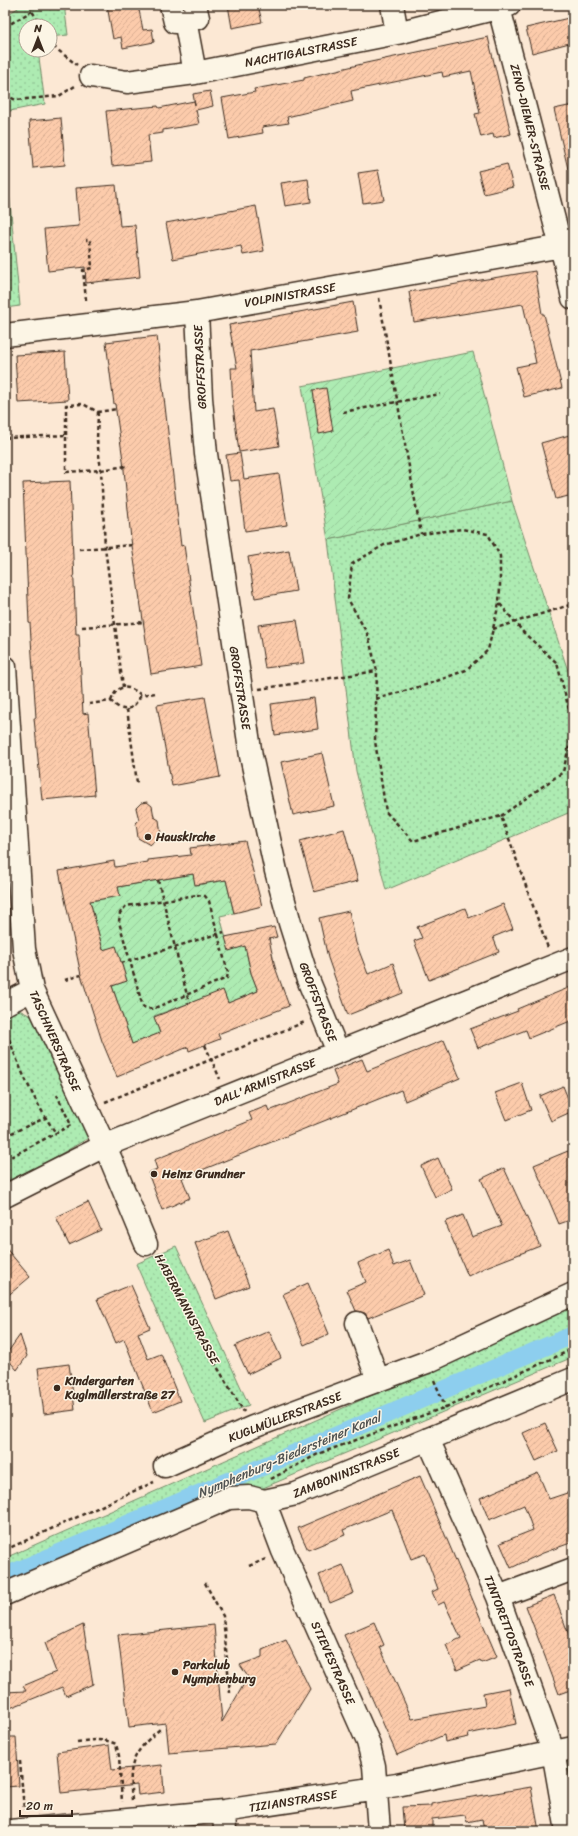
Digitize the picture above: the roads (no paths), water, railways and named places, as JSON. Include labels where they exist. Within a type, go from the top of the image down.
[{"type":"street","points":[[392,5],[397,33]]},
{"type":"street","name":"NACHTIGALSTRASSE","points":[[91,76],[128,82],[195,73],[397,33],[504,6]]},
{"type":"street","name":"ZENO-DIEMER-STRASSE","points":[[504,6],[567,245],[573,298]]},
{"type":"street","points":[[184,10],[195,73]]},
{"type":"street","name":"VOLPINISTRASSE","points":[[5,335],[197,312],[567,245]]},
{"type":"street","name":"GROFFSTRASSE","points":[[197,312],[201,398],[206,454],[241,691],[258,791],[290,923],[307,977],[338,1052]]},
{"type":"street","name":"TASCHNERSTRASSE","points":[[5,667],[24,949],[32,990],[104,1146]]},
{"type":"street","name":"DALL'ARMISTRASSE","points":[[5,1196],[104,1146],[573,958]]},
{"type":"street","points":[[5,1004],[32,990]]},
{"type":"street","name":"HABERMANNSTRASSE","points":[[104,1146],[146,1244]]},
{"type":"street","name":"KUGLMÜLLERSTRASSE","points":[[165,1466],[253,1428],[428,1362],[573,1294]]},
{"type":"street","points":[[357,1323],[378,1380]]},
{"type":"street","name":"ZAMBONINISTRASSE","points":[[5,1594],[229,1498],[257,1499],[296,1494],[573,1379]]},
{"type":"street","name":"TINTORETTOSTRASSE","points":[[428,1439],[563,1749],[567,1831]]},
{"type":"street","name":"STIEVESTRASSE","points":[[257,1499],[283,1551],[368,1742],[374,1766],[379,1831]]},
{"type":"street","points":[[498,1597],[573,1569]]},
{"type":"street","name":"TIZIANSTRASSE","points":[[17,1830],[129,1820],[225,1821],[563,1749]]},
{"type":"waterway","name":"Nymphenburg-Biedersteiner Kanal","points":[[5,1576],[573,1335]]},
{"type":"place","name":"Hauskirche","points":[[148,837]]},
{"type":"place","name":"Heinz Grundner","points":[[154,1174]]},
{"type":"place","name":"Kindergarten Kuglmüllerstraße 27","points":[[57,1388]]},
{"type":"place","name":"Parkclub Nymphenburg","points":[[175,1672]]}]
